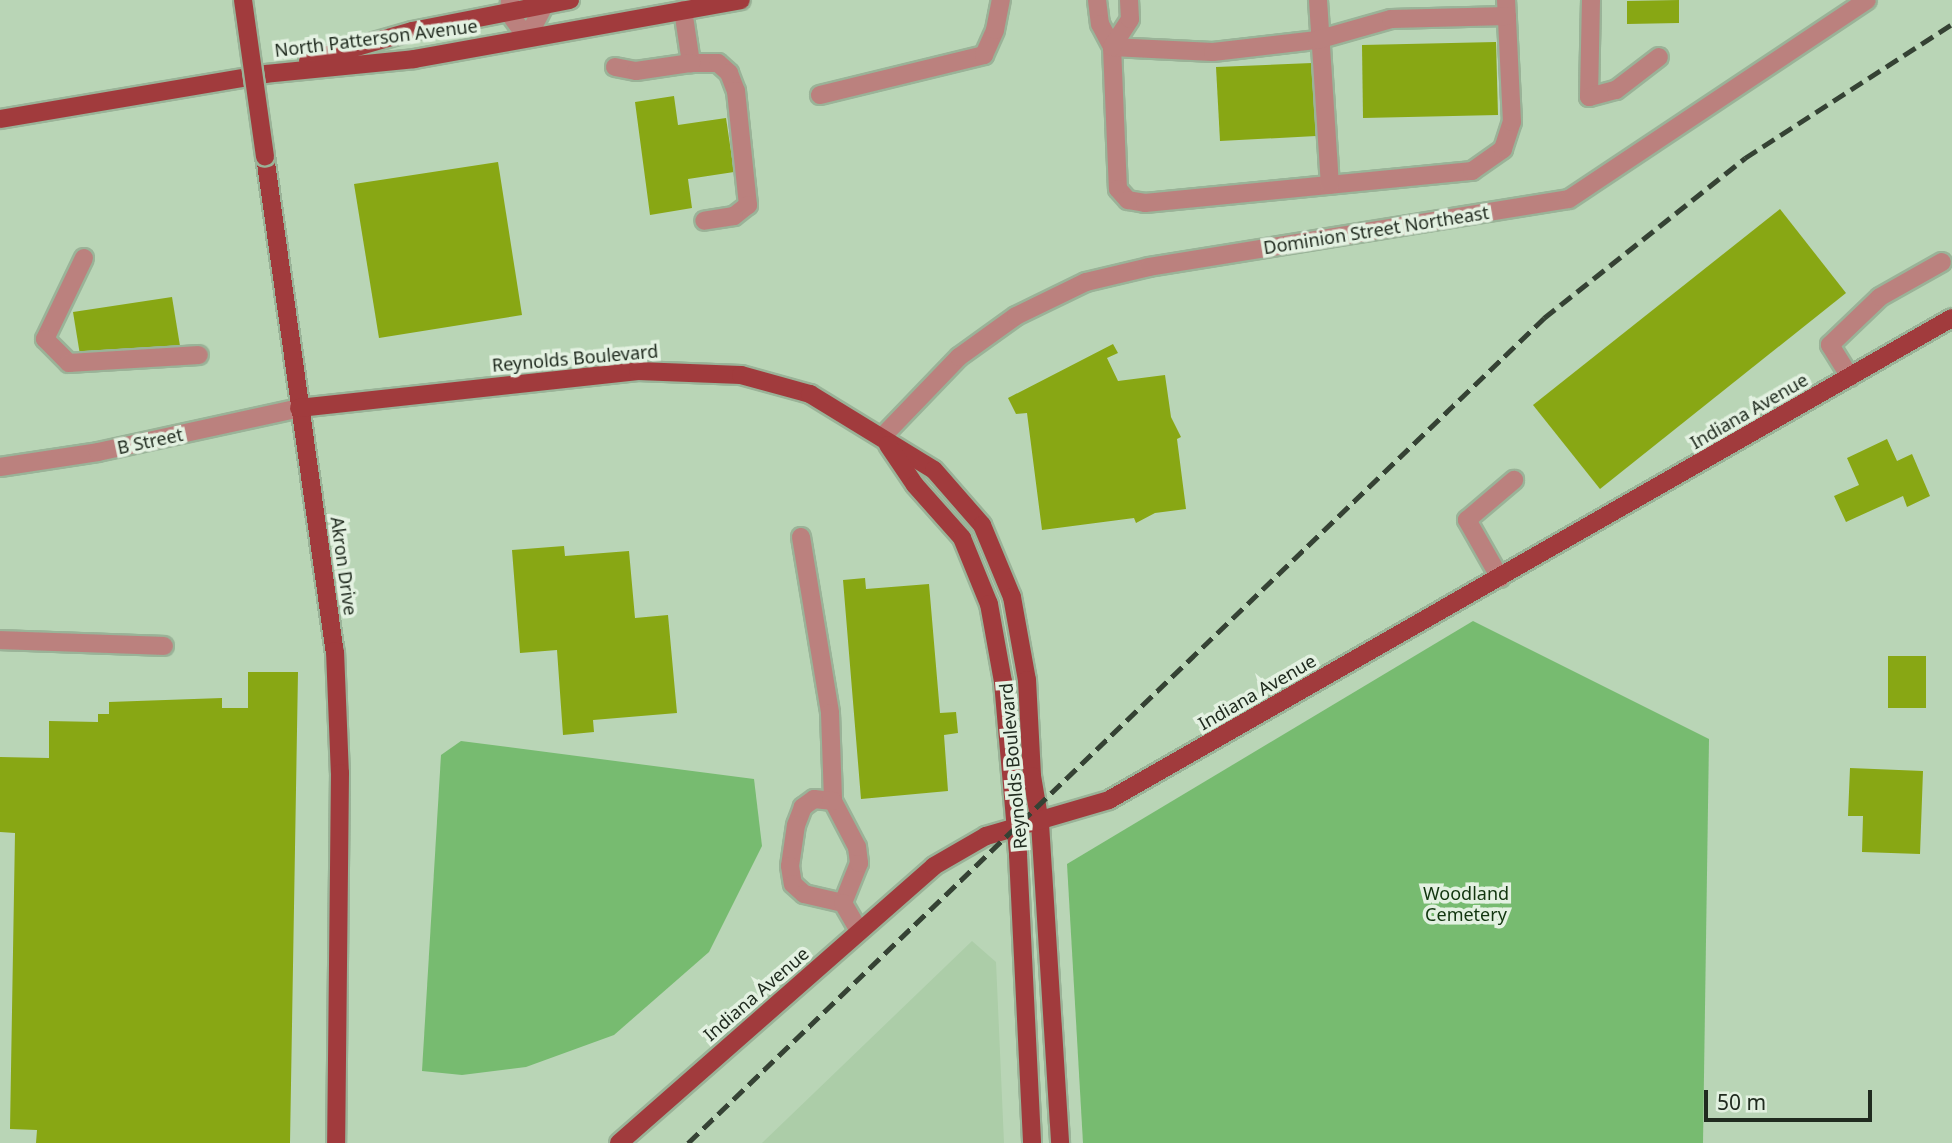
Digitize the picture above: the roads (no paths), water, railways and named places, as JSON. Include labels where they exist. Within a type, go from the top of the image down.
[{"type":"main road","name":"Akron Drive","points":[[243,0],[299,408],[331,616],[338,706],[335,1143]]},
{"type":"main road","name":"North Patterson Avenue","points":[[265,74],[412,31],[509,7],[570,0]]},
{"type":"main road","name":"North Patterson Avenue","points":[[0,118],[265,74],[414,58],[741,0]]},
{"type":"main road","name":"Indiana Avenue","points":[[619,1143],[934,866],[986,836],[1040,823],[1109,800],[1952,318]]},
{"type":"main road","name":"Reynolds Boulevard","points":[[299,408],[638,371],[679,370],[782,384],[810,394],[933,470],[982,525],[1012,597],[1027,680],[1032,776],[1040,823],[1060,1143]]},
{"type":"main road","name":"Reynolds Boulevard","points":[[883,437],[915,485],[961,538],[989,604],[1003,682],[1015,829],[1032,1143]]},
{"type":"street","points":[[820,95],[984,55],[1001,0]]},
{"type":"street","points":[[1097,0],[1100,24],[1112,47],[1118,189],[1128,200],[1145,203],[1472,171],[1503,149],[1512,122],[1506,8],[1391,19],[1318,40],[1213,52],[1112,47]]},
{"type":"street","points":[[1112,47],[1130,19],[1129,0]]},
{"type":"street","points":[[1318,0],[1318,40],[1329,185]]},
{"type":"street","points":[[1591,0],[1589,97],[1616,90],[1659,57]]},
{"type":"street","name":"Dominion Street Northeast","points":[[883,437],[960,357],[1016,316],[1086,282],[1149,267],[1569,199],[1867,0]]},
{"type":"street","points":[[527,38],[547,2]]},
{"type":"street","points":[[509,7],[527,38]]},
{"type":"street","points":[[683,10],[691,63]]},
{"type":"street","points":[[615,67],[636,71],[691,63],[718,63],[729,72],[736,91],[748,205],[734,216],[704,221]]},
{"type":"street","points":[[84,258],[45,339],[69,363],[200,355]]},
{"type":"street","points":[[1850,377],[1830,345],[1880,297],[1942,262]]},
{"type":"street","name":"B Street","points":[[0,467],[98,452],[299,408]]},
{"type":"street","points":[[1500,578],[1467,520],[1514,480]]},
{"type":"street","points":[[801,537],[830,713],[833,801],[858,854],[853,885],[843,903]]},
{"type":"street","points":[[0,640],[164,646]]},
{"type":"street","points":[[833,801],[814,799],[803,807],[792,844],[791,876],[804,894],[843,903],[859,931]]},
{"type":"railway","points":[[688,1143],[1544,318],[1745,158],[1952,24]]},
{"type":"park label","name":"Woodland Cemetery","points":[[1466,904]]}]
